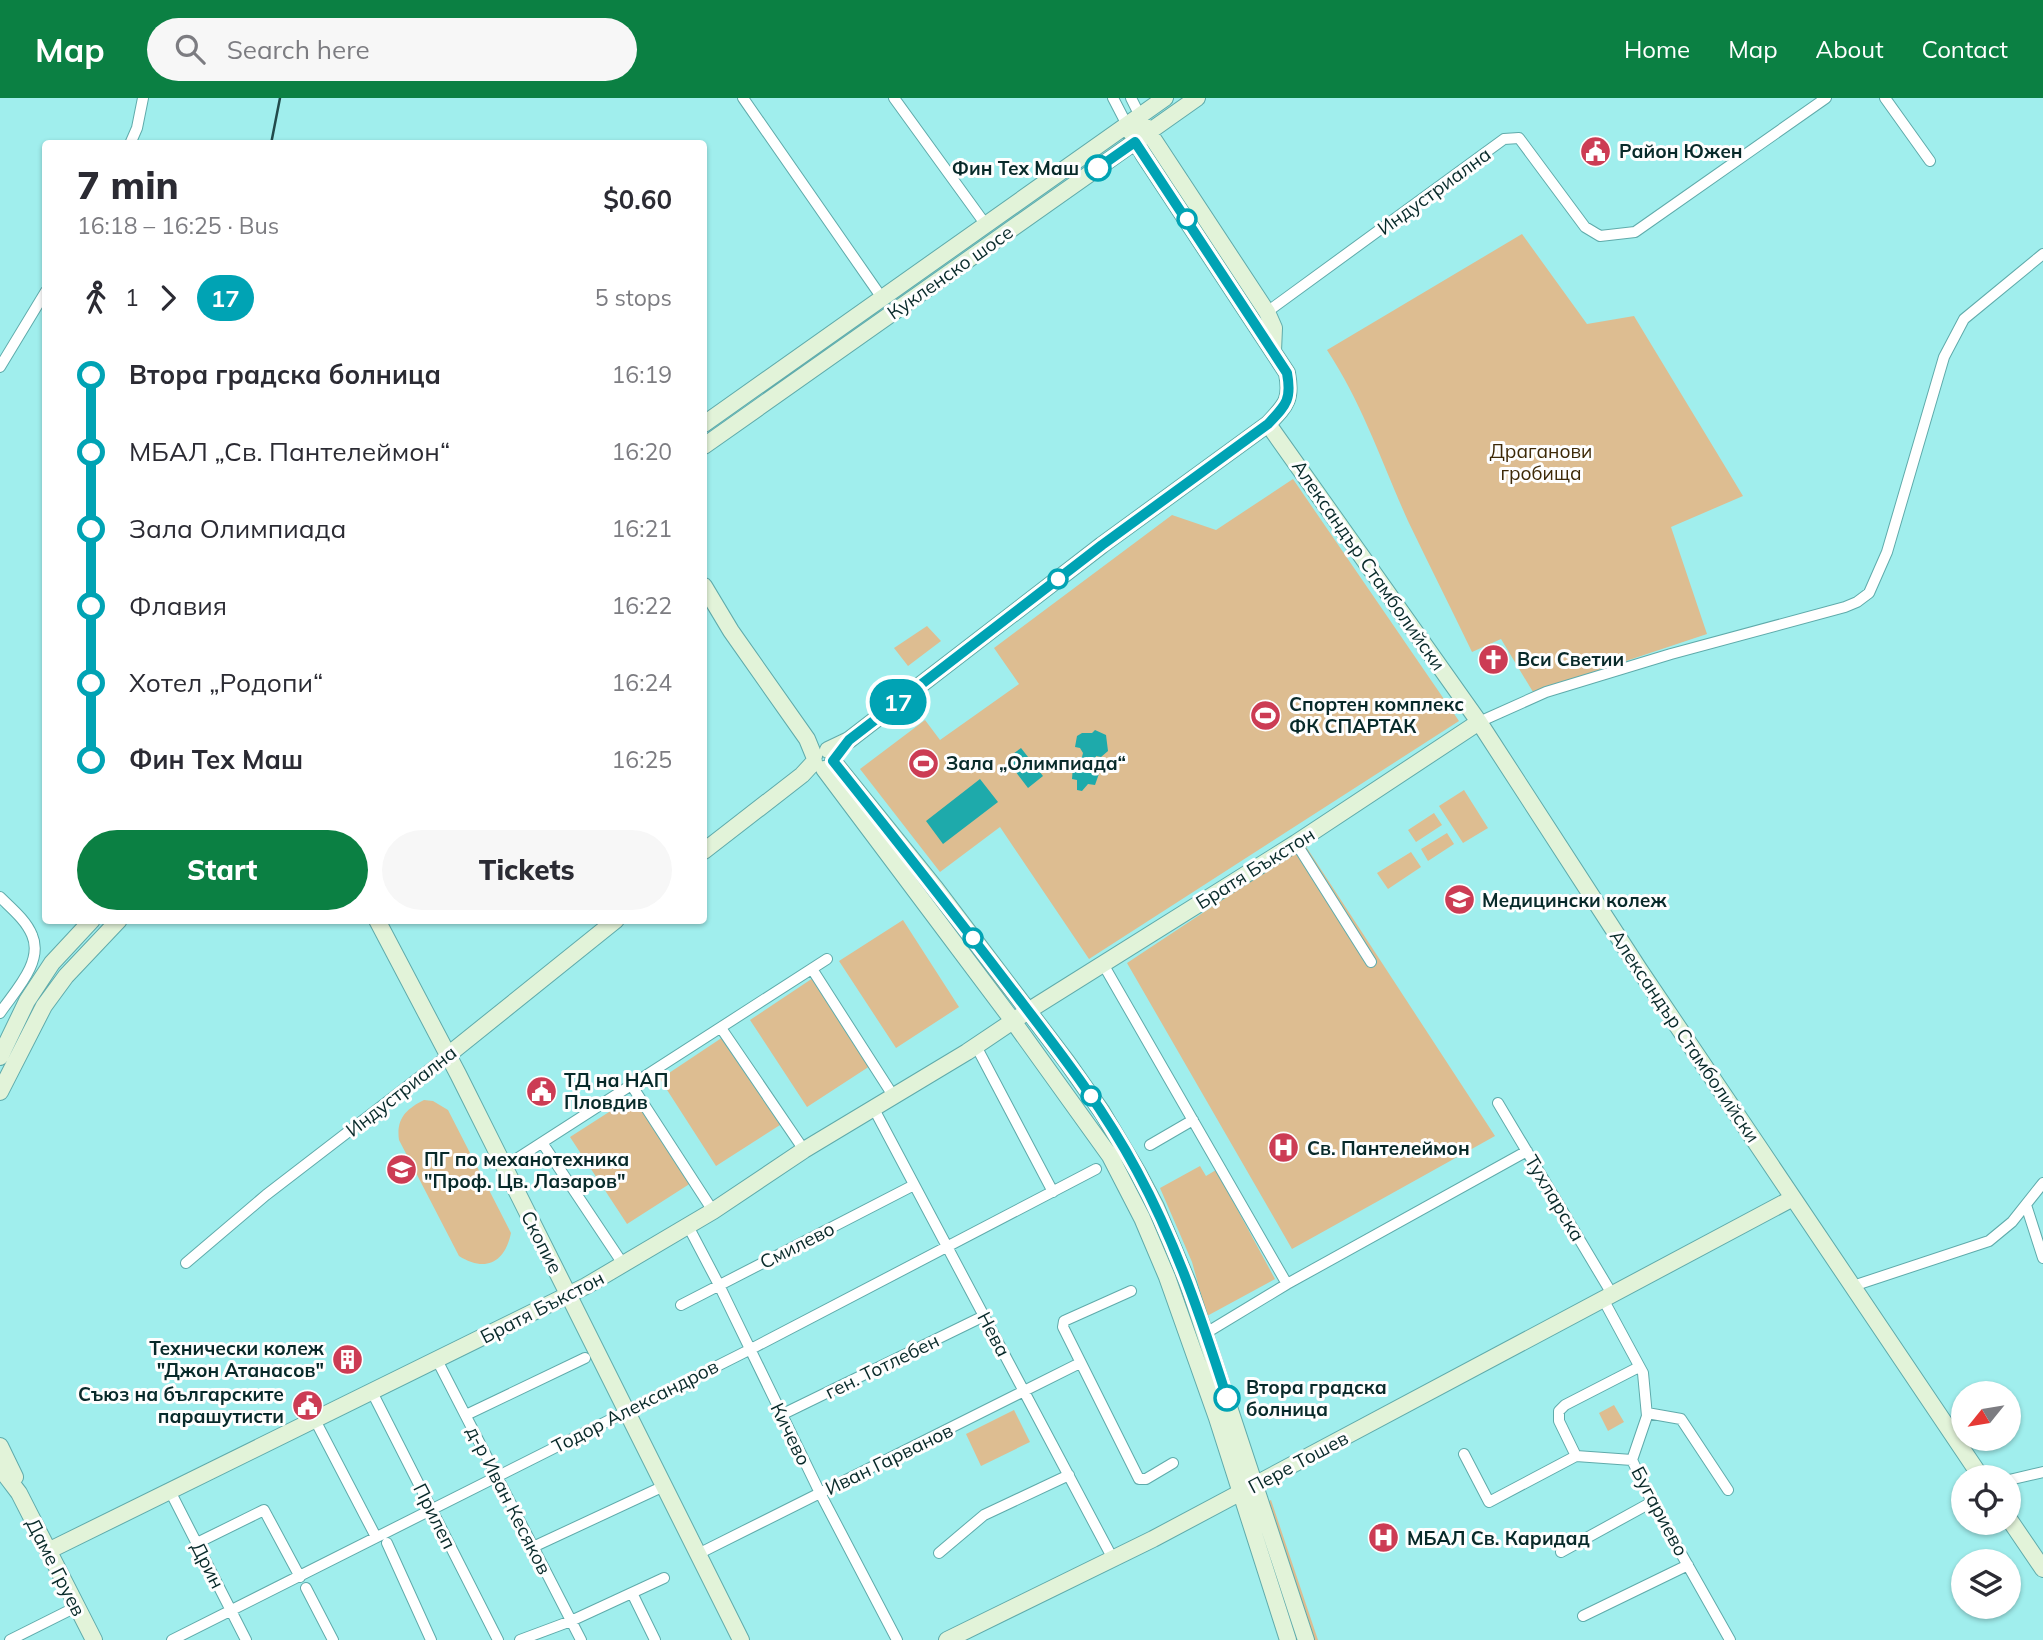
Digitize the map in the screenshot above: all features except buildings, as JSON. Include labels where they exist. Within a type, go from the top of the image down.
[{"type":"street","points":[[132,140],[143,98]]},
{"type":"street","points":[[743,98],[882,298]]},
{"type":"street","points":[[894,98],[986,225]]},
{"type":"street","points":[[707,849],[1111,538],[1268,424],[1287,403],[1290,390],[1287,373],[1134,121],[1113,98]]},
{"type":"street","points":[[1131,98],[1134,121]]},
{"type":"street","name":"Кукленско шосе","points":[[707,422],[1165,98]]},
{"type":"street","name":"Кукленско шосе","points":[[707,444],[1197,98]]},
{"type":"street","name":"Индустриална","points":[[1268,312],[1504,139],[1520,138],[1585,227],[1600,236],[1635,232],[1826,98]]},
{"type":"street","points":[[1885,98],[1930,161]]},
{"type":"street","points":[[1142,137],[1268,312],[1274,328],[1273,351]]},
{"type":"street","points":[[1479,723],[1546,692],[1671,654],[1845,607],[1869,593],[1887,552],[1944,357],[1964,319],[2043,254]]},
{"type":"street","points":[[0,367],[42,297]]},
{"type":"street","name":"Александър Стамболийски","points":[[1268,424],[1479,723],[1626,949],[1973,1465]]},
{"type":"street","points":[[707,591],[731,631],[807,739],[936,889],[1102,1112],[1138,1171],[1174,1248],[1206,1334],[1306,1640]]},
{"type":"street","name":"Братя Бъкстон","points":[[48,1550],[569,1296],[713,1211],[804,1150],[976,1046],[1479,723]]},
{"type":"street","points":[[823,759],[1110,1156],[1142,1218],[1187,1331],[1288,1640]]},
{"type":"street","points":[[1296,843],[1371,962]]},
{"type":"street","points":[[0,897],[32,934],[36,950],[30,970],[0,1013]]},
{"type":"street","points":[[0,1056],[27,1001],[52,963],[88,924]]},
{"type":"street","points":[[0,1092],[44,1006],[66,976],[115,924]]},
{"type":"street","name":"Скопие","points":[[379,924],[448,1055],[741,1640]]},
{"type":"street","name":"Индустриална","points":[[186,1263],[266,1195],[612,924]]},
{"type":"street","points":[[504,1167],[827,959]]},
{"type":"street","points":[[1103,964],[1287,1284]]},
{"type":"street","points":[[812,969],[894,1097]]},
{"type":"street","points":[[721,1028],[804,1150]]},
{"type":"street","points":[[976,1046],[1054,1192]]},
{"type":"street","points":[[632,1086],[713,1211]]},
{"type":"street","name":"Тухларска","points":[[1499,1103],[1608,1296]]},
{"type":"street","name":"Нева","points":[[874,1109],[1114,1559]]},
{"type":"street","points":[[1150,1144],[1193,1120]]},
{"type":"street","points":[[543,1144],[623,1264]]},
{"type":"street","points":[[1206,1334],[1287,1284],[1527,1151]]},
{"type":"street","name":"Тодор Александров","points":[[172,1640],[751,1349],[1096,1169]]},
{"type":"street","points":[[1853,1286],[1989,1241],[2012,1222],[2043,1183]]},
{"type":"street","name":"Смилево","points":[[681,1305],[914,1185]]},
{"type":"street","name":"Пере Тошев","points":[[947,1640],[1114,1559],[1793,1198]]},
{"type":"street","points":[[2026,1205],[2043,1258]]},
{"type":"street","name":"Кичево","points":[[688,1226],[820,1493],[897,1640]]},
{"type":"street","points":[[1131,1291],[1064,1321],[1063,1328],[1139,1479],[1146,1479],[1173,1463]]},
{"type":"street","name":"Бугариево","points":[[1608,1296],[1643,1373],[1647,1413],[1632,1460],[1652,1502],[1730,1640]]},
{"type":"street","name":"ген. Тотлебен","points":[[781,1415],[984,1316]]},
{"type":"street","points":[[466,1415],[585,1359]]},
{"type":"street","name":"д-р Иван Кесяков","points":[[438,1360],[580,1640]]},
{"type":"street","name":"Иван Гарванов","points":[[698,1553],[1080,1363]]},
{"type":"street","points":[[1576,1456],[1559,1421],[1559,1411],[1639,1367]]},
{"type":"street","name":"Прилеп","points":[[372,1392],[498,1640]]},
{"type":"street","points":[[1647,1413],[1681,1419],[1728,1490]]},
{"type":"street","points":[[316,1420],[376,1537]]},
{"type":"street","points":[[0,1446],[13,1471],[19,1493]]},
{"type":"street","points":[[1464,1454],[1489,1502],[1576,1456],[1632,1460]]},
{"type":"street","points":[[0,1468],[19,1493]]},
{"type":"street","points":[[2021,1477],[2043,1472]]},
{"type":"street","points":[[939,1553],[984,1516],[1069,1475]]},
{"type":"street","points":[[533,1547],[664,1486]]},
{"type":"street","name":"Дрин","points":[[170,1490],[246,1640]]},
{"type":"street","name":"Даме Груев","points":[[19,1493],[94,1640]]},
{"type":"street","points":[[1561,1552],[1652,1502]]},
{"type":"street","points":[[197,1543],[264,1510],[300,1577]]},
{"type":"street","points":[[2020,1535],[2043,1569]]},
{"type":"street","points":[[387,1543],[431,1640]]},
{"type":"street","points":[[1583,1616],[1688,1565]]},
{"type":"street","points":[[520,1640],[571,1621],[664,1578]]},
{"type":"street","points":[[306,1588],[333,1640]]},
{"type":"street","points":[[632,1593],[655,1640]]},
{"type":"street","points":[[10,1640],[76,1607]]},
{"type":"green space","name":"Драганови гробища","points":[[1522,234],[1587,324],[1634,316],[1743,496],[1671,527],[1707,634],[1533,692],[1501,639],[1472,652],[1408,521],[1361,412],[1327,350]]},
{"type":"green space","points":[[1293,479],[1459,721],[1089,959],[1000,827],[940,872],[860,769],[925,720],[940,740],[1019,684],[994,648],[1172,515],[1216,530]]},
{"type":"green space","points":[[927,626],[941,641],[908,666],[894,648]]},
{"type":"green space","points":[[845,787],[1008,992],[1003,995]]},
{"type":"green space","points":[[1464,790],[1488,828],[1463,843],[1439,806]]},
{"type":"green space","points":[[1434,813],[1442,825],[1416,842],[1408,830]]},
{"type":"green space","points":[[1447,833],[1454,844],[1428,861],[1421,849]]},
{"type":"green space","points":[[1305,845],[1495,1136],[1292,1249],[1127,963]]},
{"type":"green space","points":[[1411,852],[1421,867],[1388,889],[1377,873]]},
{"type":"green space","points":[[903,920],[959,1007],[896,1048],[839,961]]},
{"type":"green space","points":[[813,978],[870,1066],[807,1107],[750,1020]]},
{"type":"green space","points":[[723,1037],[780,1125],[716,1166],[660,1079]]},
{"type":"green space","points":[[634,1096],[691,1183],[627,1224],[570,1137]]},
{"type":"green space","points":[[424,1100],[433,1101],[448,1110],[511,1233],[504,1251],[493,1262],[478,1264],[459,1256],[399,1140],[401,1120],[412,1107]]},
{"type":"green space","points":[[1200,1166],[1206,1176],[1216,1170],[1275,1279],[1207,1316],[1192,1262],[1160,1188]]},
{"type":"green space","points":[[1614,1405],[1624,1422],[1608,1431],[1599,1413]]},
{"type":"green space","points":[[1014,1410],[1030,1442],[981,1466],[966,1434]]},
{"type":"green space","points":[[1271,1500],[1318,1640],[1312,1640],[1265,1503]]},
{"type":"water","points":[[1095,730],[1106,735],[1108,751],[1101,757],[1096,756],[1097,767],[1101,768],[1095,785],[1088,784],[1082,791],[1077,790],[1077,780],[1072,779],[1073,766],[1079,767],[1077,757],[1082,757],[1083,753],[1080,748],[1075,747],[1077,736]]},
{"type":"water","points":[[1021,748],[1043,776],[1028,788],[1006,759]]},
{"type":"water","points":[[980,779],[998,802],[943,844],[926,821]]},
{"type":"railway","points":[[272,140],[280,98]]},
{"type":"bus line","name":"17","points":[[1098,168],[1135,142],[1287,373],[1290,390],[1287,403],[1268,424],[1102,545],[849,740],[833,761],[936,889],[1067,1062],[1124,1147],[1174,1248],[1227,1398]]},
{"type":"place","name":"Район Южен","points":[[1596,151]]},
{"type":"place","name":"Фин Тех Маш","points":[[1098,168]]},
{"type":"place","name":"Вси Светии","points":[[1494,659]]},
{"type":"place","name":"Спортен комплекс ФК СПАРТАК","points":[[1266,715]]},
{"type":"place","name":"Зала „Олимпиада“","points":[[923,763]]},
{"type":"place","name":"Медицински колеж","points":[[1459,900]]},
{"type":"place","name":"ТД на НАП Пловдив","points":[[541,1091]]},
{"type":"place","name":"Св. Пантелеймон","points":[[1284,1148]]},
{"type":"place","name":"ПГ по механотехника \"Проф. Цв. Лазаров\"","points":[[401,1170]]},
{"type":"place","name":"Технически колеж \"Джон Атанасов\"","points":[[347,1359]]},
{"type":"place","name":"Втора градска болница","points":[[1227,1398]]},
{"type":"place","name":"Съюз на българските парашутисти","points":[[307,1405]]},
{"type":"place","name":"МБАЛ Св. Каридад","points":[[1384,1538]]}]
